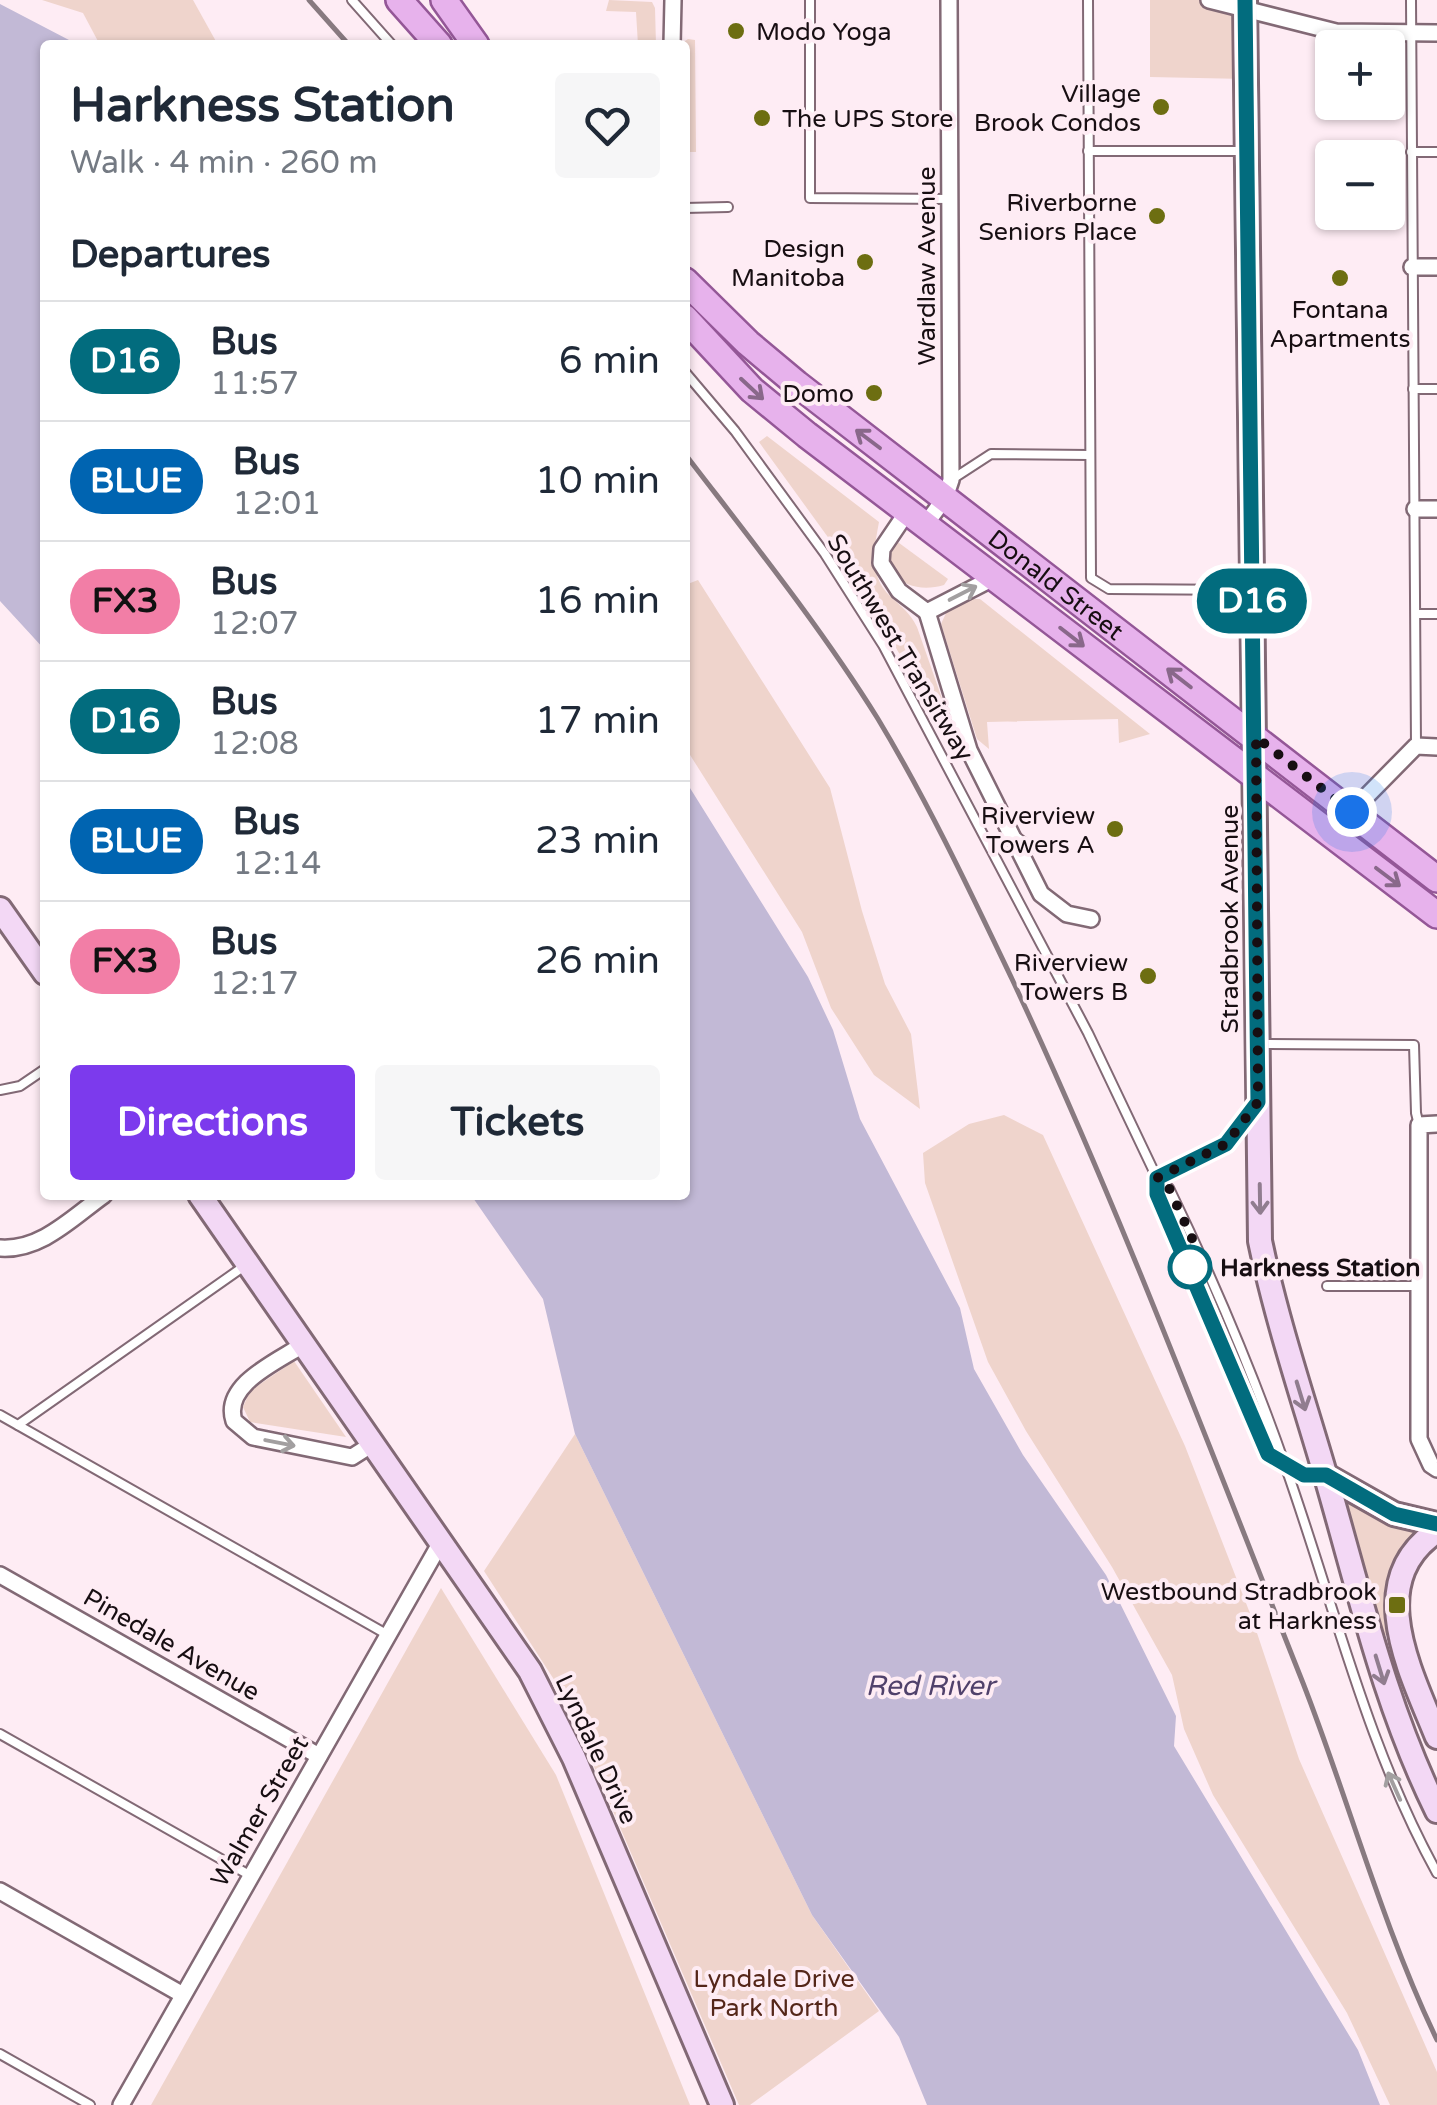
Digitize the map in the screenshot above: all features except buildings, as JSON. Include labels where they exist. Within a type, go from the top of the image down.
[{"type":"main road","points":[[399,0],[435,40]]},
{"type":"main road","points":[[444,0],[472,40]]},
{"type":"main road","name":"Donald Street","points":[[690,286],[748,344],[948,489],[1437,879]]},
{"type":"main road","name":"Donald Street","points":[[690,323],[752,390],[1437,915]]},
{"type":"street","points":[[672,0],[672,40]]},
{"type":"street","name":"Wardlaw Avenue","points":[[948,489],[949,0]]},
{"type":"street","points":[[1209,0],[1245,5],[1336,32],[1437,33]]},
{"type":"street","name":"Stradbrook Avenue","points":[[1245,5],[1260,1241],[1276,1316],[1390,1702],[1437,1810]]},
{"type":"street","points":[[1412,267],[1437,267]]},
{"type":"street","points":[[948,489],[882,549],[881,563],[899,590],[927,612],[970,750],[1041,894],[1067,914],[1091,920]]},
{"type":"street","points":[[1414,509],[1437,509]]},
{"type":"street","points":[[927,612],[995,577]]},
{"type":"street","points":[[1352,812],[1416,746],[1437,746]]},
{"type":"street","points":[[0,909],[40,967]]},
{"type":"street","points":[[1437,1124],[1419,1124],[1419,1439],[1437,1469]]},
{"type":"street","points":[[0,1248],[40,1242],[97,1200]]},
{"type":"street","name":"Lyndale Drive","points":[[204,1200],[530,1671],[574,1758],[722,2105]]},
{"type":"street","points":[[304,1344],[241,1387],[231,1406],[234,1422],[253,1437],[352,1457],[374,1443]]},
{"type":"street","points":[[1326,1475],[1394,1514],[1437,1528],[1405,1564],[1395,1600],[1403,1644],[1437,1737]]},
{"type":"street","name":"Walmer Street","points":[[121,2105],[441,1542]]},
{"type":"street","name":"Pinedale Avenue","points":[[0,1575],[320,1756]]},
{"type":"street","points":[[0,1891],[183,1995]]},
{"type":"lane","points":[[352,0],[388,40]]},
{"type":"lane","points":[[810,0],[810,198],[951,199]]},
{"type":"lane","points":[[1088,0],[1091,578],[1109,589],[1251,590]]},
{"type":"lane","points":[[1411,0],[1416,746]]},
{"type":"lane","points":[[1088,151],[1246,151]]},
{"type":"lane","points":[[1411,152],[1437,152]]},
{"type":"lane","points":[[690,208],[728,207]]},
{"type":"lane","name":"Southwest Transitway","points":[[690,378],[736,432],[826,554],[882,644],[1088,1032],[1157,1178],[1169,1188],[1212,1281],[1286,1467],[1381,1755],[1437,1874]]},
{"type":"lane","points":[[1413,389],[1437,389]]},
{"type":"lane","points":[[948,489],[991,454],[1089,455]]},
{"type":"lane","points":[[1416,614],[1437,614]]},
{"type":"lane","points":[[1010,832],[1030,848]]},
{"type":"lane","points":[[1258,1044],[1414,1045],[1419,1124]]},
{"type":"lane","points":[[0,1090],[20,1086],[40,1072]]},
{"type":"lane","points":[[1157,1178],[1226,1144],[1258,1102]]},
{"type":"lane","name":"Southwest Transitway","points":[[1157,1178],[1157,1194],[1268,1454],[1286,1467]]},
{"type":"lane","points":[[18,1425],[248,1263]]},
{"type":"lane","points":[[1327,1286],[1420,1286]]},
{"type":"lane","points":[[0,1415],[388,1635]]},
{"type":"lane","points":[[1286,1467],[1304,1475],[1326,1475]]},
{"type":"lane","points":[[0,1734],[251,1876]]},
{"type":"lane","points":[[0,2054],[90,2105]]},
{"type":"green space","points":[[42,0],[193,0],[215,40],[97,40],[83,13]]},
{"type":"green space","points":[[609,0],[652,2],[656,40],[638,40],[636,12],[606,11]]},
{"type":"green space","points":[[1150,0],[1209,0],[1245,10],[1246,79],[1150,77]]},
{"type":"green space","points":[[688,39],[695,40],[696,152],[690,152],[690,40]]},
{"type":"green space","points":[[767,436],[879,522],[876,571],[884,589],[917,627],[954,733],[948,739],[851,569],[759,442]]},
{"type":"green space","points":[[895,540],[948,579],[944,585],[919,587],[900,580],[890,564]]},
{"type":"green space","points":[[698,580],[830,788],[885,984],[911,1034],[920,1109],[874,1075],[831,1008],[802,932],[690,755],[690,583]]},
{"type":"green space","points":[[970,599],[980,599],[1150,734],[1119,743],[1118,719],[987,722],[989,749],[977,739],[941,624],[946,613]]},
{"type":"green space","points":[[1004,1115],[1043,1135],[1185,1446],[1253,1621],[1299,1759],[1437,2072],[1437,2105],[1390,2105],[1347,2013],[1213,1795],[1184,1729],[1172,1675],[1112,1567],[1026,1431],[988,1362],[925,1183],[923,1153],[969,1124]]},
{"type":"green space","points":[[294,1361],[346,1437],[250,1422],[243,1407],[250,1391]]},
{"type":"green space","name":"Lyndale Drive Park North","points":[[575,1434],[812,1915],[879,2011],[750,2105],[739,2105],[562,1692],[484,1571]]},
{"type":"green space","points":[[1325,1475],[1437,1524],[1419,1545],[1400,1635],[1370,1635]]},
{"type":"green space","points":[[441,1588],[556,1775],[690,2105],[151,2105]]},
{"type":"water","points":[[0,4],[69,40],[40,40],[40,645],[0,601]]},
{"type":"water","name":"Red River","points":[[690,788],[808,977],[833,1030],[860,1119],[960,1308],[974,1369],[1023,1455],[1106,1575],[1176,1716],[1174,1746],[1358,2050],[1380,2105],[927,2105],[899,2037],[812,1915],[575,1434],[543,1299],[474,1200],[690,1200]]},
{"type":"railway","points":[[309,0],[345,40]]},
{"type":"railway","points":[[690,460],[809,617],[878,719],[931,815],[1012,979],[1163,1329],[1303,1683],[1399,1952],[1437,2040]]},
{"type":"bus line","name":"D16","points":[[1245,0],[1258,1102],[1226,1144],[1157,1178],[1157,1194],[1268,1454],[1304,1475],[1326,1475],[1394,1514],[1437,1524]]},
{"type":"place","name":"Modo Yoga","points":[[736,31]]},
{"type":"place","name":"Village Brook Condos","points":[[1161,107]]},
{"type":"place","name":"The UPS Store","points":[[762,118]]},
{"type":"place","name":"Riverborne Seniors Place","points":[[1157,216]]},
{"type":"place","name":"Design Manitoba","points":[[865,262]]},
{"type":"place","name":"Fontana Apartments","points":[[1340,278]]},
{"type":"place","name":"Domo","points":[[874,393]]},
{"type":"place","name":"Riverview Towers A","points":[[1115,829]]},
{"type":"place","name":"Riverview Towers B","points":[[1148,976]]},
{"type":"place","name":"Harkness Station","points":[[1190,1267]]},
{"type":"place","name":"Westbound Stradbrook at Harkness","points":[[1397,1605]]},
{"type":"route","points":[[1190,1267],[1201,1258],[1169,1188],[1157,1178],[1226,1144],[1258,1102],[1256,737],[1352,812]]}]
